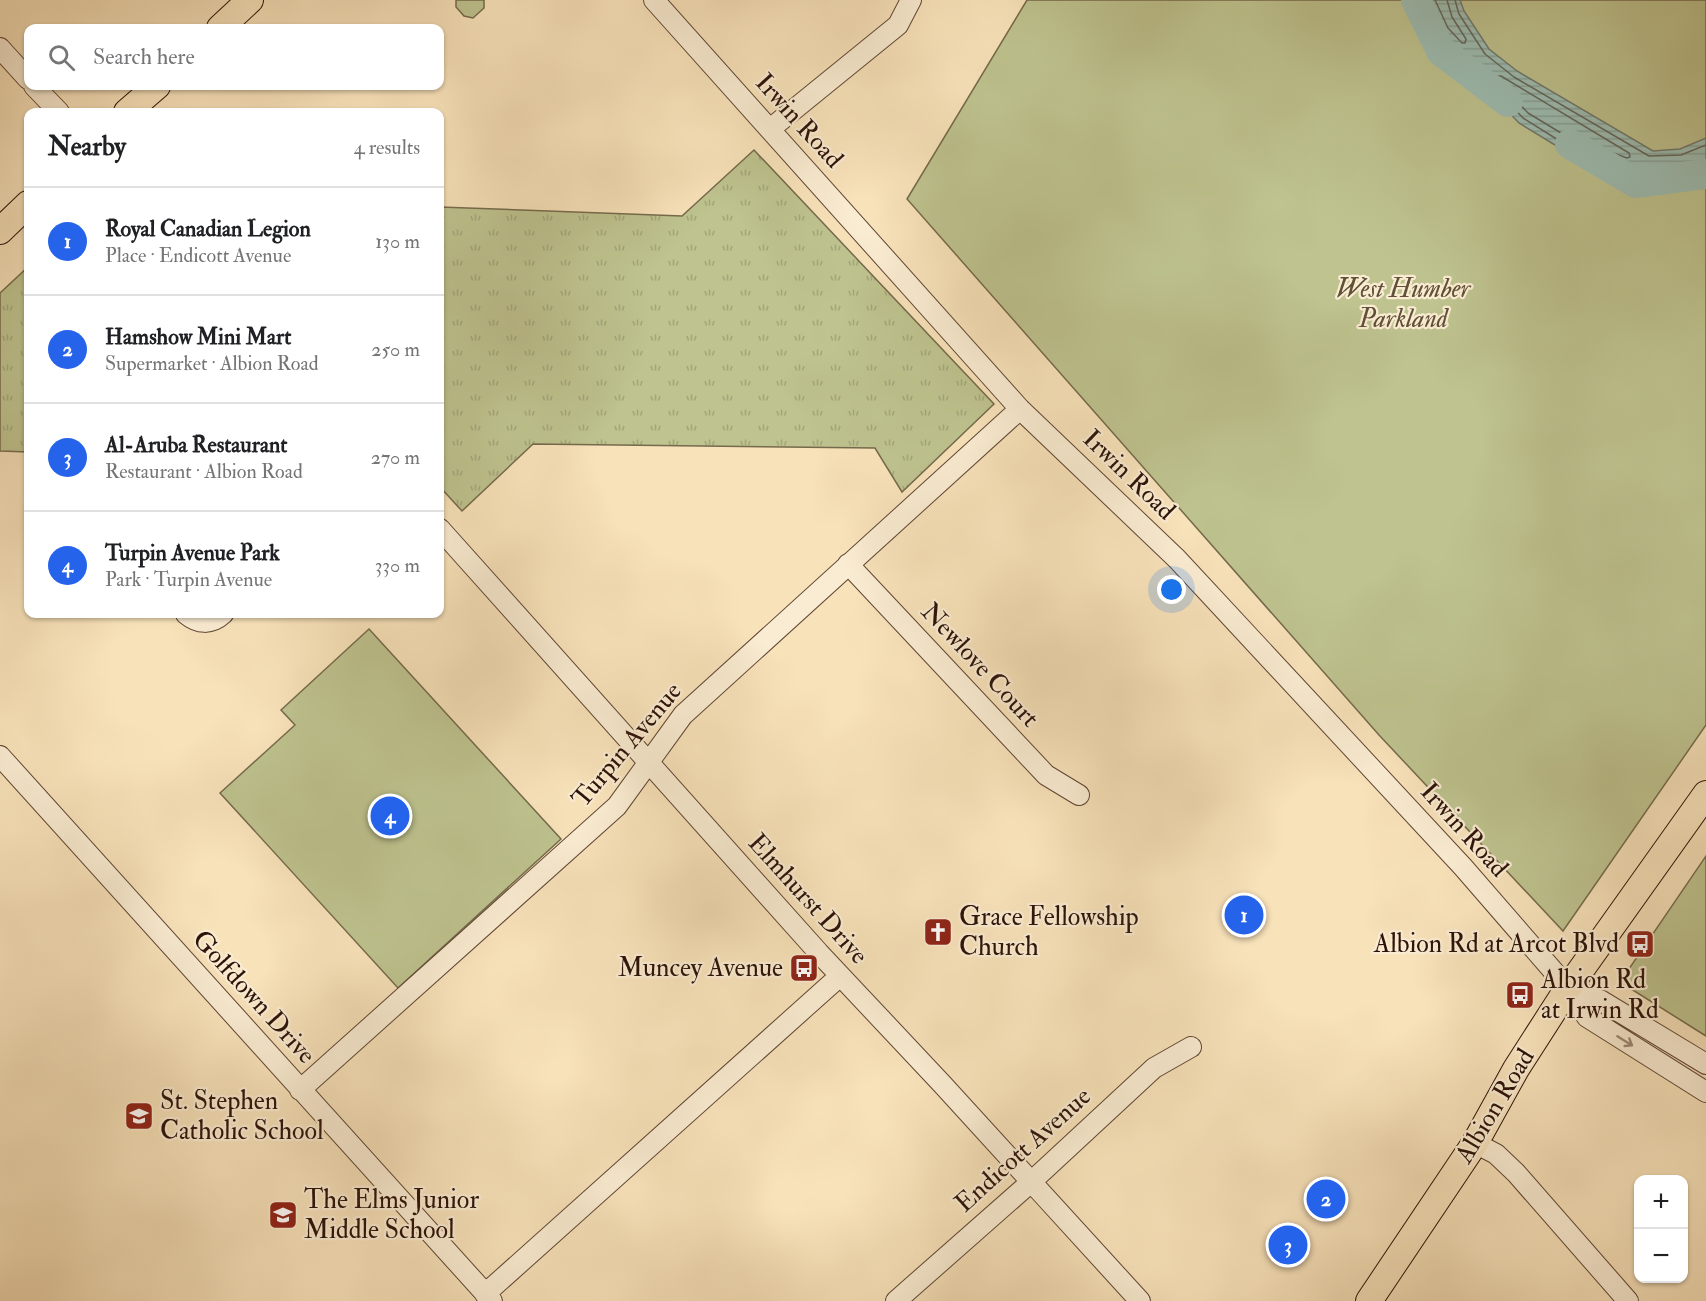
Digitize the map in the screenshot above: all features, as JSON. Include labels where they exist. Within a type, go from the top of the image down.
[{"type":"main road","points":[[224,24],[250,0]]},
{"type":"main road","points":[[132,108],[153,90]]},
{"type":"main road","points":[[0,231],[24,208]]},
{"type":"main road","name":"Albion Road","points":[[1369,1301],[1475,1143],[1516,1069],[1568,988],[1706,794]]},
{"type":"street","name":"Irwin Road","points":[[654,0],[1020,409],[1177,559],[1463,867],[1568,988],[1587,1017],[1706,1092]]},
{"type":"street","points":[[770,129],[898,24],[911,0]]},
{"type":"street","points":[[0,48],[24,75]]},
{"type":"street","points":[[38,90],[55,108]]},
{"type":"street","name":"Turpin Avenue","points":[[300,1090],[617,806],[683,715],[1020,409]]},
{"type":"street","name":"Elmhurst Drive","points":[[444,533],[840,976],[1140,1301]]},
{"type":"street","name":"Newlove Court","points":[[848,564],[1046,776],[1078,795]]},
{"type":"street","points":[[194,618],[201,622],[218,618]]},
{"type":"street","name":"Golfdown Drive","points":[[0,756],[488,1297]]},
{"type":"street","points":[[488,1297],[840,976]]},
{"type":"street","points":[[1568,988],[1600,1000],[1706,1064]]},
{"type":"street","name":"Endicott Avenue","points":[[896,1301],[1031,1182],[1154,1068],[1191,1047]]},
{"type":"street","points":[[1475,1143],[1496,1154],[1516,1173],[1629,1301]]},
{"type":"green space","points":[[456,0],[484,0],[484,8],[473,18],[464,16],[456,7]]},
{"type":"green space","name":"West Humber Parkland","points":[[1027,0],[1706,0],[1706,725],[1563,931],[1379,735],[907,199]]},
{"type":"green space","points":[[754,150],[994,404],[902,492],[875,448],[533,444],[462,511],[444,491],[444,207],[682,216]]},
{"type":"green space","points":[[24,271],[24,452],[0,451],[0,293]]},
{"type":"green space","points":[[369,629],[561,839],[398,988],[220,793],[295,725],[281,710]]},
{"type":"green space","points":[[1706,856],[1706,1036],[1620,982]]},
{"type":"water","points":[[1421,0],[1460,0],[1464,11],[1489,49],[1517,71],[1653,151],[1680,149],[1706,138],[1706,174],[1690,179],[1646,180],[1560,148],[1519,123],[1436,36]]},
{"type":"waterway","points":[[1416,0],[1441,51],[1508,102]]},
{"type":"waterway","points":[[1570,144],[1636,183],[1706,174]]},
{"type":"place","name":"Turpin Avenue Park","points":[[390,816]]},
{"type":"place","name":"Royal Canadian Legion","points":[[1244,915]]},
{"type":"place","name":"Grace Fellowship Church","points":[[938,932]]},
{"type":"place","name":"Albion Rd at Arcot Blvd","points":[[1640,944]]},
{"type":"place","name":"Muncey Avenue","points":[[804,968]]},
{"type":"place","name":"Albion Rd at Irwin Rd","points":[[1520,995]]},
{"type":"place","name":"St. Stephen Catholic School","points":[[139,1116]]},
{"type":"place","name":"Hamshow Mini Mart","points":[[1326,1199]]},
{"type":"place","name":"The Elms Junior Middle School","points":[[283,1215]]},
{"type":"place","name":"Al-Aruba Restaurant","points":[[1288,1245]]}]
